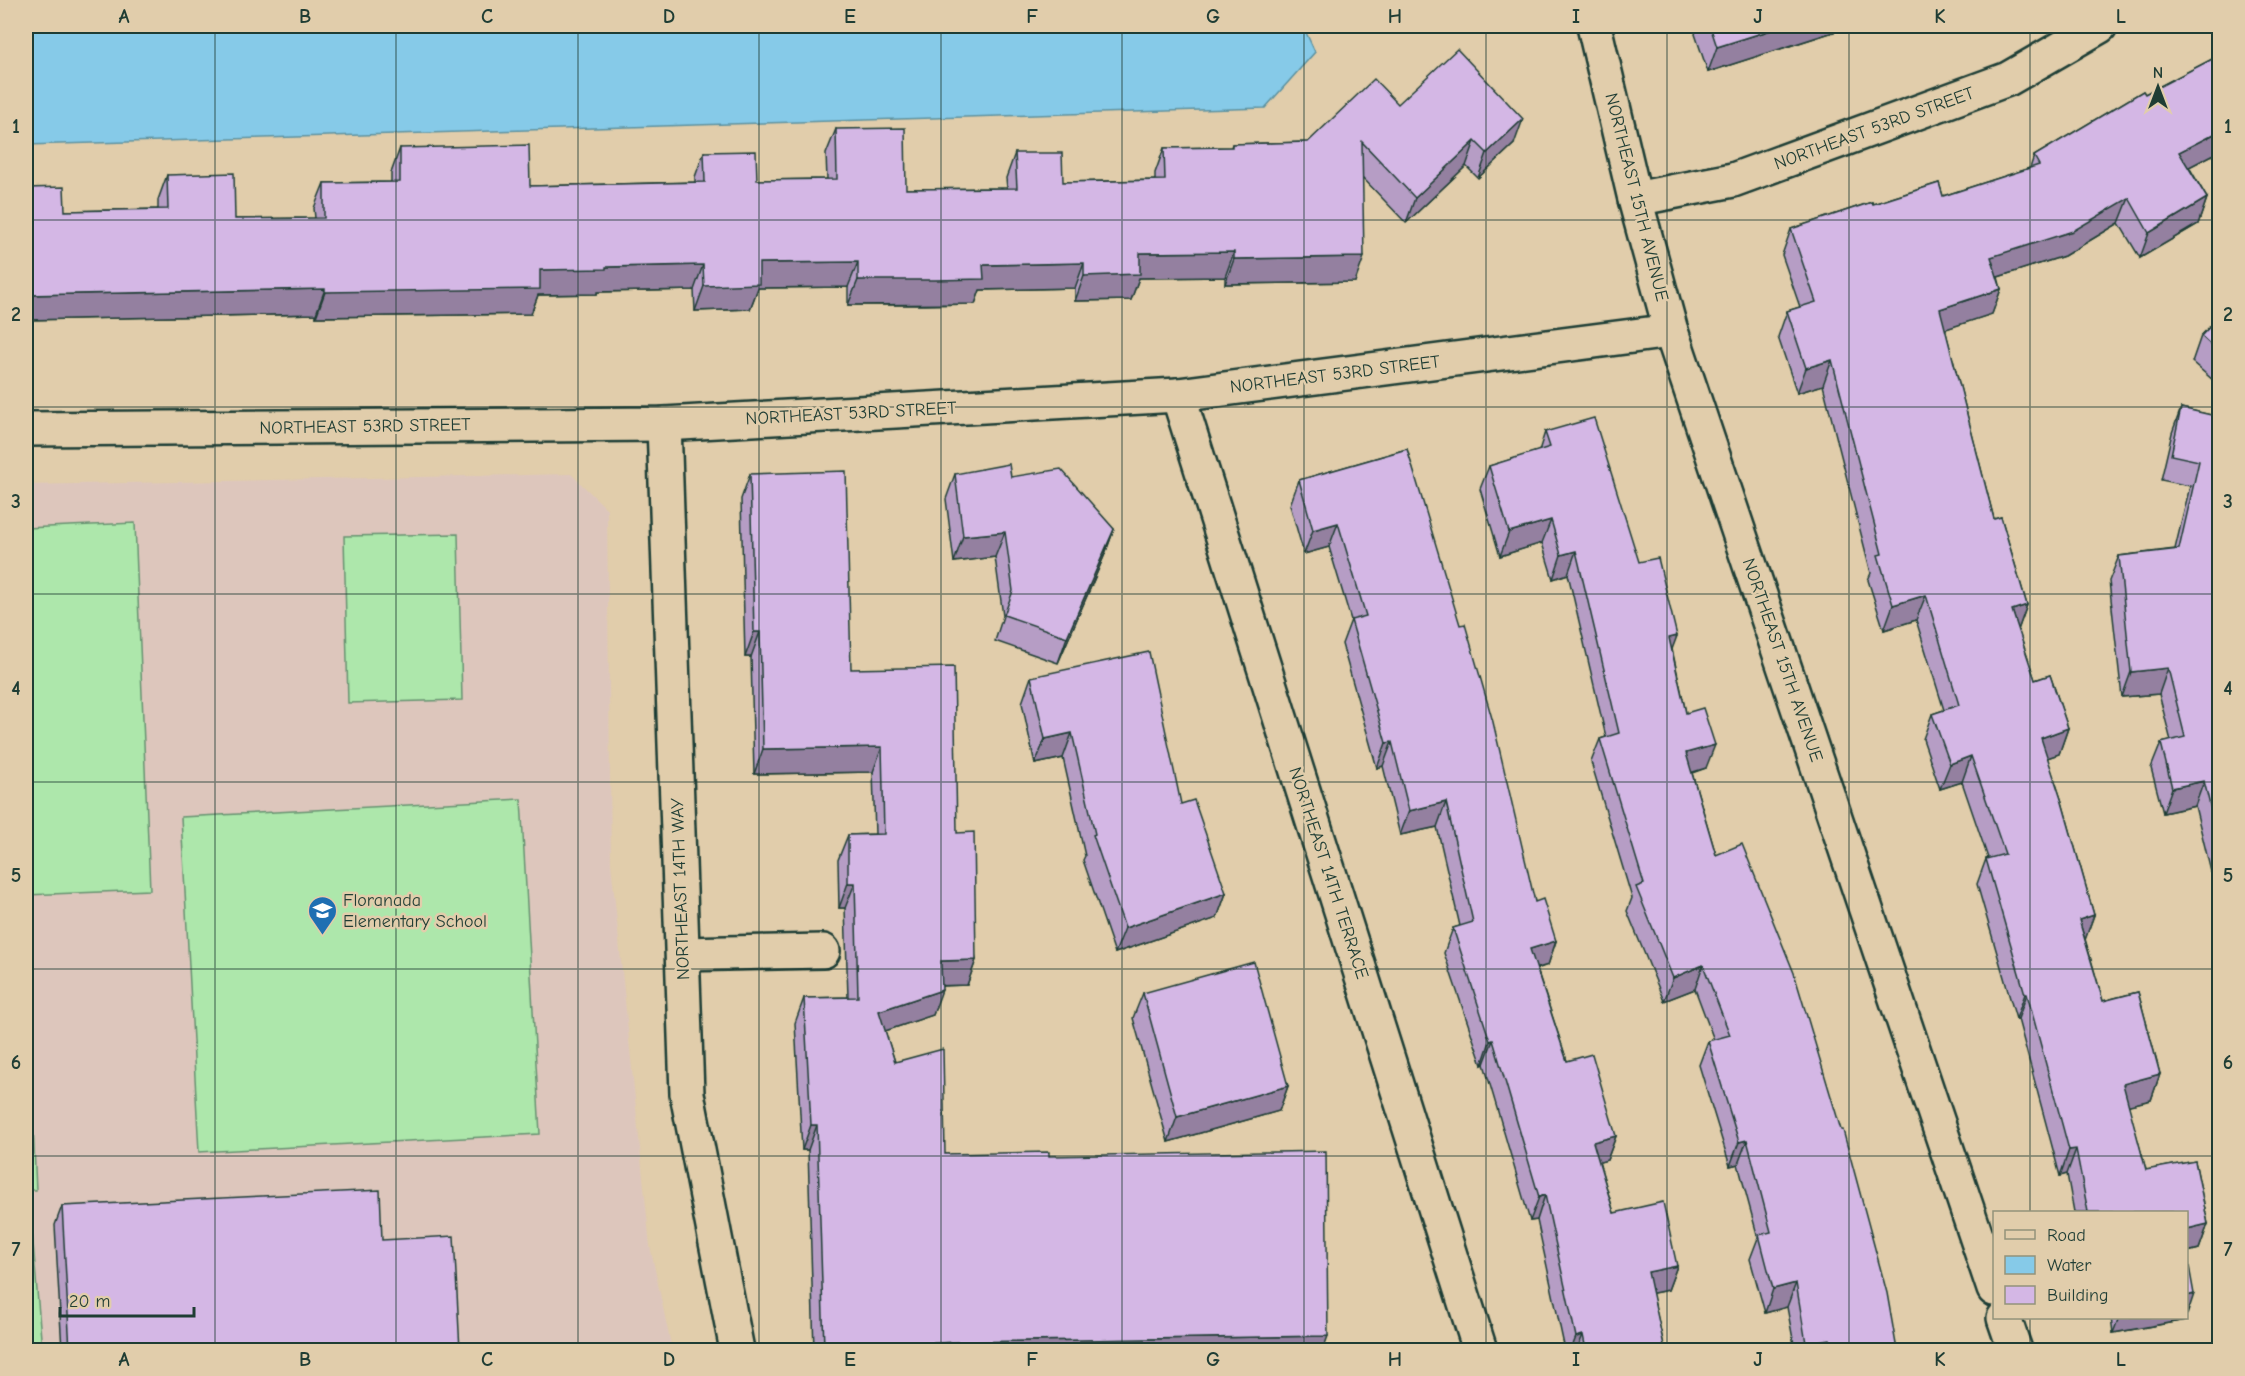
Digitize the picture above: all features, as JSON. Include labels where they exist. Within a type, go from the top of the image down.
[{"type":"street","name":"NORTHEAST 15TH AVENUE","points":[[1593,26],[1635,199],[1671,331],[1993,1283]]},
{"type":"street","name":"NORTHEAST 53RD STREET","points":[[1635,199],[1733,180],[2008,79],[2100,26]]},
{"type":"street","name":"NORTHEAST 53RD STREET","points":[[26,429],[664,424],[1178,395],[1671,331]]},
{"type":"street","name":"NORTHEAST 14TH TERRACE","points":[[1178,395],[1480,1350]]},
{"type":"street","name":"NORTHEAST 14TH WAY","points":[[664,424],[687,1094],[736,1350]]},
{"type":"street","points":[[683,954],[823,951]]},
{"type":"street","points":[[2005,1319],[2015,1350]]},
{"type":"shaded area","name":"Floranada Elementary School","points":[[571,474],[607,509],[611,863],[650,1246],[672,1350],[26,1350],[26,485]]},
{"type":"green space","points":[[135,523],[150,890],[26,895],[26,528]]},
{"type":"green space","points":[[458,534],[462,700],[348,703],[344,536]]},
{"type":"green space","points":[[521,799],[540,1134],[199,1152],[181,817]]},
{"type":"green space","points":[[26,1013],[28,1013],[36,1190],[26,1190]]},
{"type":"green space","points":[[26,1207],[30,1207],[42,1350],[26,1350]]},
{"type":"water","points":[[26,26],[1303,26],[1315,52],[1265,108],[26,145]]},
{"type":"building","points":[[1710,26],[1784,26],[1717,47]]},
{"type":"building","points":[[1457,49],[1523,119],[1487,153],[1475,141],[1415,198],[1362,142],[1364,257],[1234,259],[1234,252],[1140,253],[1140,274],[1084,276],[1084,263],[983,265],[984,279],[935,280],[858,280],[858,262],[759,263],[759,284],[704,286],[703,265],[606,267],[606,269],[540,270],[540,289],[325,292],[325,289],[26,295],[26,188],[64,187],[65,211],[168,209],[167,175],[234,173],[235,219],[324,218],[324,183],[400,182],[400,148],[529,145],[530,186],[705,182],[704,152],[756,151],[757,180],[837,179],[836,129],[905,128],[906,189],[1017,188],[1015,153],[1062,153],[1063,182],[1165,180],[1164,148],[1232,147],[1232,144],[1308,142],[1374,79],[1398,104]]},
{"type":"building","points":[[2220,55],[2220,131],[2179,152],[2207,198],[2149,233],[2129,198],[2073,231],[1991,257],[2001,289],[1940,309],[1994,519],[2001,517],[2027,605],[2012,610],[2035,680],[2050,675],[2068,728],[2041,738],[2094,915],[2079,920],[2103,1001],[2138,992],[2160,1074],[2123,1084],[2146,1170],[2195,1161],[2208,1224],[2188,1229],[2188,1211],[2088,1211],[2076,1149],[2069,1150],[2027,994],[2025,994],[1986,859],[2005,854],[1971,756],[1950,764],[1932,714],[1959,705],[1926,595],[1893,605],[1878,555],[1882,554],[1832,360],[1806,368],[1787,311],[1816,302],[1791,229],[1939,183],[1943,196],[2039,165],[2034,156],[2143,91],[2145,94]]},
{"type":"building","points":[[2220,316],[2220,353],[2201,336]]},
{"type":"building","points":[[2181,408],[2220,417],[2220,846],[2204,781],[2172,788],[2161,743],[2185,737],[2168,668],[2131,672],[2119,556],[2179,549],[2199,461],[2171,455]]},
{"type":"building","points":[[1594,418],[1639,562],[1658,558],[1677,636],[1669,638],[1686,713],[1703,708],[1715,745],[1686,753],[1716,855],[1742,844],[1794,973],[1841,1130],[1843,1130],[1887,1293],[1897,1350],[1832,1350],[1830,1339],[1806,1343],[1796,1283],[1773,1289],[1759,1235],[1771,1232],[1747,1140],[1739,1142],[1708,1041],[1730,1035],[1703,965],[1673,978],[1636,887],[1644,884],[1600,739],[1619,733],[1576,551],[1561,555],[1551,520],[1509,532],[1489,466],[1550,447],[1545,432]]},
{"type":"building","points":[[1407,449],[1460,625],[1465,624],[1493,722],[1535,902],[1543,899],[1556,941],[1530,949],[1567,1061],[1592,1054],[1616,1136],[1593,1142],[1614,1213],[1663,1202],[1677,1266],[1648,1272],[1665,1350],[1586,1350],[1583,1335],[1576,1337],[1545,1195],[1539,1197],[1493,1040],[1490,1041],[1453,928],[1473,922],[1446,802],[1409,811],[1392,742],[1386,743],[1351,620],[1366,616],[1338,523],[1313,530],[1299,480]]},
{"type":"building","points":[[1009,464],[1011,477],[1061,469],[1114,529],[1067,637],[1004,615],[1013,591],[1005,532],[963,536],[955,474]]},
{"type":"building","points":[[846,471],[851,669],[954,667],[957,833],[974,832],[976,960],[941,961],[942,990],[879,1011],[895,1062],[943,1049],[945,1154],[1049,1152],[1049,1156],[1326,1151],[1328,1336],[959,1342],[824,1348],[817,1125],[811,1125],[804,998],[858,997],[855,883],[848,883],[848,835],[884,834],[882,747],[763,749],[760,632],[754,632],[750,474]]},
{"type":"building","points":[[1149,652],[1181,804],[1194,800],[1226,893],[1125,928],[1093,835],[1095,834],[1072,733],[1045,739],[1031,677]]},
{"type":"building","points":[[1254,962],[1288,1086],[1177,1117],[1143,993]]},
{"type":"building","points":[[380,1190],[382,1240],[454,1236],[460,1350],[70,1350],[62,1206]]},
{"type":"building","points":[[2188,1261],[2194,1294],[2188,1296]]},
{"type":"place","name":"Floranada Elementary School","points":[[322,936]]}]
